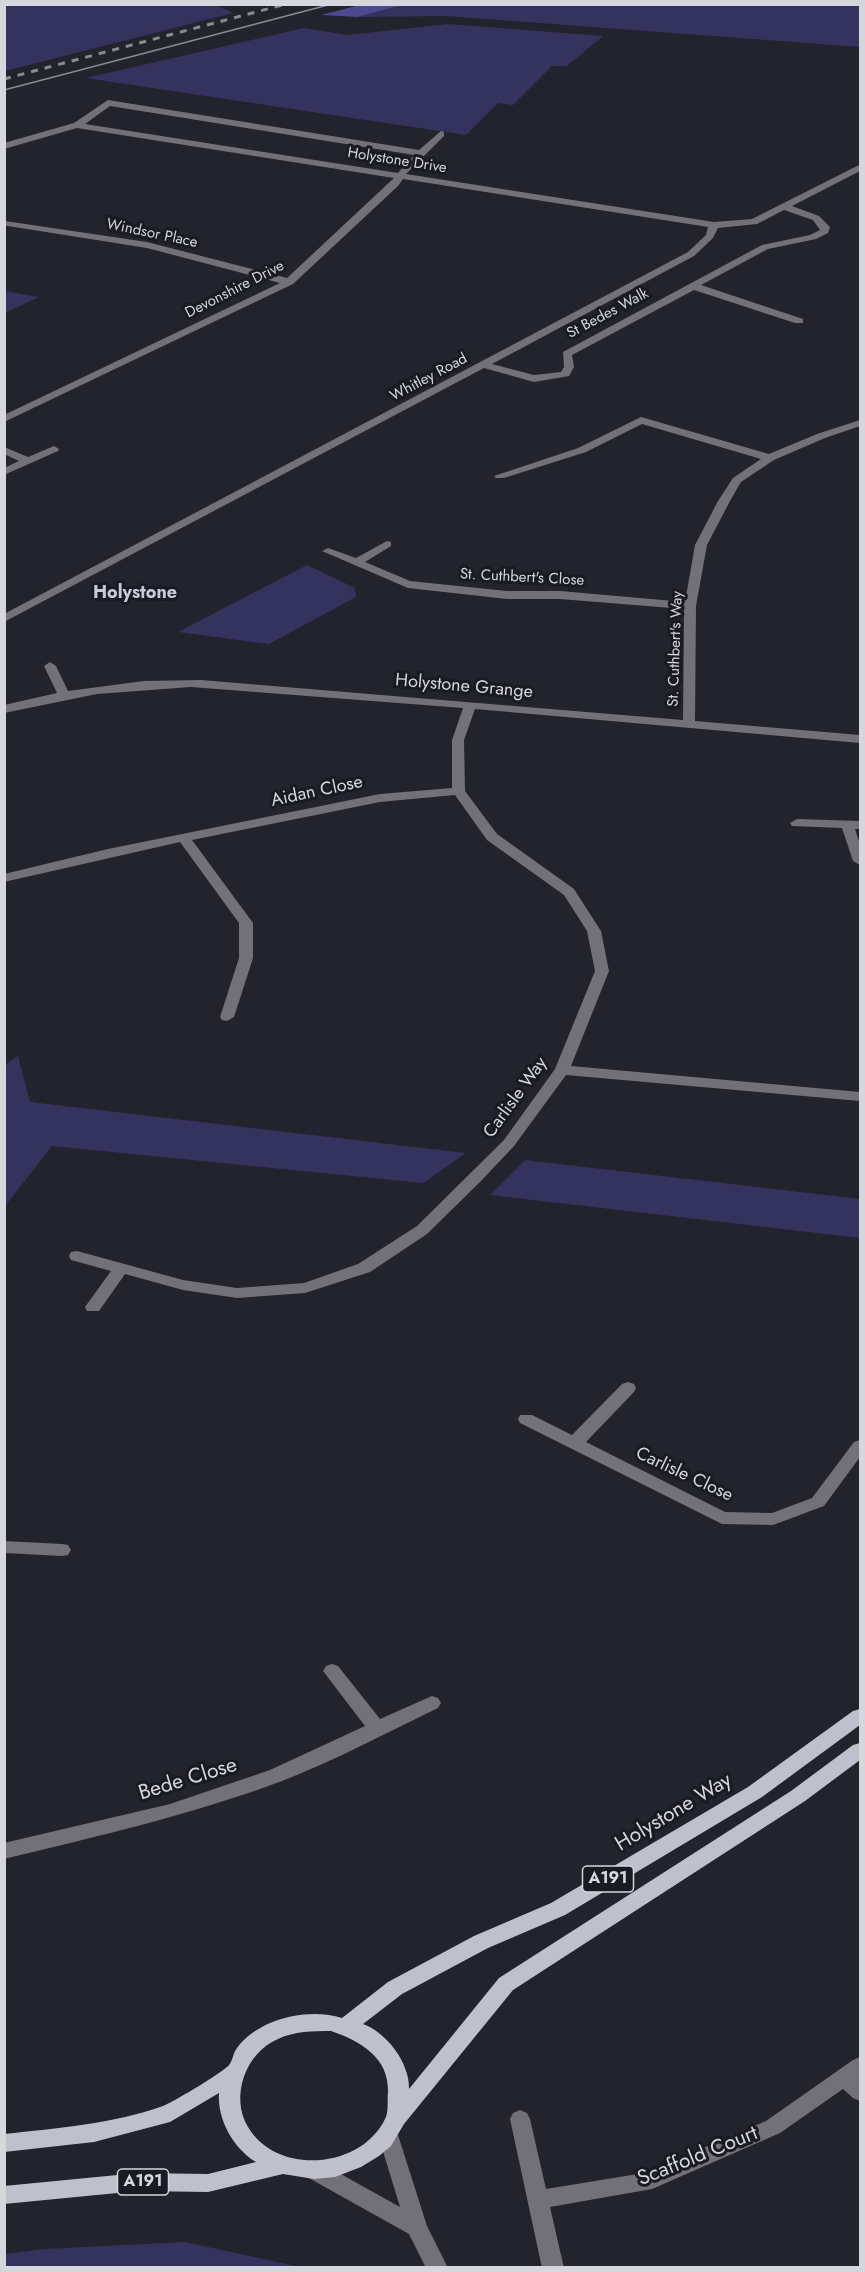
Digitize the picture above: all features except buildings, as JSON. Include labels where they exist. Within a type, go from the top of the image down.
[{"type":"main road","name":"Holystone Way","points":[[347,2025],[394,1988],[481,1942],[558,1909],[755,1792],[861,1716]]},
{"type":"main road","name":"A191","points":[[4,2195],[138,2182],[208,2183],[281,2166],[315,2170],[336,2168],[356,2160],[374,2149],[506,1984],[798,1796],[861,1750]]},
{"type":"main road","name":"A191","points":[[281,2166],[259,2154],[242,2138],[231,2118],[228,2096],[232,2074],[243,2055],[259,2040],[279,2029],[301,2022],[325,2021],[347,2025],[366,2034],[382,2046],[394,2063],[400,2080],[402,2099],[392,2126]]},
{"type":"main road","name":"A191","points":[[4,2143],[94,2133],[170,2113],[232,2074]]},
{"type":"street","name":"Holystone Drive","points":[[4,146],[77,124],[108,103],[421,153]]},
{"type":"street","name":"Holystone Drive","points":[[77,124],[714,225]]},
{"type":"street","name":"Devonshire Drive","points":[[4,419],[289,282],[441,134]]},
{"type":"street","points":[[714,225],[754,222],[861,168]]},
{"type":"street","name":"St Bedes Walk","points":[[485,365],[520,378],[538,381],[565,374],[569,367],[567,354],[765,247],[813,237],[825,231],[825,227],[816,218],[784,207]]},
{"type":"street","name":"Windsor Place","points":[[6,224],[18,214]]},
{"type":"street","name":"Windsor Place","points":[[6,224],[147,245],[289,282]]},
{"type":"street","name":"Whitley Road","points":[[4,619],[691,254],[710,236],[714,225]]},
{"type":"street","points":[[693,286],[799,321]]},
{"type":"street","points":[[500,476],[582,450],[640,420],[770,458]]},
{"type":"street","name":"St. Cuthbert's Way","points":[[689,725],[690,606],[701,545],[724,501],[737,480],[770,458],[821,436],[861,423]]},
{"type":"street","points":[[4,472],[54,449]]},
{"type":"street","points":[[4,450],[29,461]]},
{"type":"street","points":[[356,563],[387,544]]},
{"type":"street","name":"St. Cuthbert's Close","points":[[328,551],[408,584],[507,596],[560,594],[690,606]]},
{"type":"street","points":[[50,666],[64,696]]},
{"type":"street","name":"Holystone Grange","points":[[4,709],[108,688],[190,683],[274,688],[861,739]]},
{"type":"street","points":[[459,791],[458,740],[470,706]]},
{"type":"street","name":"Aidan Close","points":[[4,878],[380,798],[459,791]]},
{"type":"street","name":"Carlisle Way","points":[[77,1256],[183,1285],[237,1293],[305,1288],[364,1268],[422,1230],[509,1143],[562,1071],[602,971],[594,931],[569,892],[492,837],[459,791]]},
{"type":"street","points":[[797,823],[854,824],[861,861]]},
{"type":"street","points":[[184,838],[246,923],[246,958],[227,1017]]},
{"type":"street","points":[[562,1071],[861,1097]]},
{"type":"street","points":[[93,1307],[121,1268]]},
{"type":"street","points":[[574,1444],[628,1388]]},
{"type":"street","name":"Carlisle Close","points":[[526,1419],[722,1518],[773,1519],[818,1502],[861,1446]]},
{"type":"street","points":[[4,1547],[62,1550]]},
{"type":"street","points":[[332,1671],[378,1730]]},
{"type":"street","name":"Bede Close","points":[[4,1851],[171,1811],[277,1775],[432,1703]]},
{"type":"street","name":"Scaffold Court","points":[[538,2200],[645,2181],[772,2127],[852,2071],[861,2092]]},
{"type":"street","points":[[520,2119],[553,2268]]},
{"type":"street","points":[[392,2126],[417,2227],[437,2268]]},
{"type":"street","points":[[315,2170],[417,2227]]},
{"type":"shaded area","points":[[215,4],[233,13],[5,71],[5,5]]},
{"type":"shaded area","points":[[402,4],[860,5],[860,47],[446,16],[357,17]]},
{"type":"shaded area","points":[[360,5],[402,5],[357,17],[321,15]]},
{"type":"shaded area","points":[[448,24],[603,36],[567,66],[552,66],[513,105],[498,103],[466,135],[86,78],[304,28],[348,35]]},
{"type":"shaded area","points":[[5,291],[39,297],[5,313]]},
{"type":"shaded area","points":[[307,565],[355,588],[356,597],[269,644],[178,632]]},
{"type":"shaded area","points":[[18,1056],[30,1102],[466,1153],[423,1183],[52,1146],[5,1206],[5,1065]]},
{"type":"shaded area","points":[[525,1160],[860,1199],[860,1238],[490,1195]]},
{"type":"shaded area","points":[[185,2242],[300,2267],[5,2267],[5,2254],[45,2249]]},
{"type":"tram line","points":[[4,90],[332,4]]},
{"type":"railway","points":[[4,79],[286,4]]},
{"type":"district","name":"Holystone","points":[[135,594]]}]
